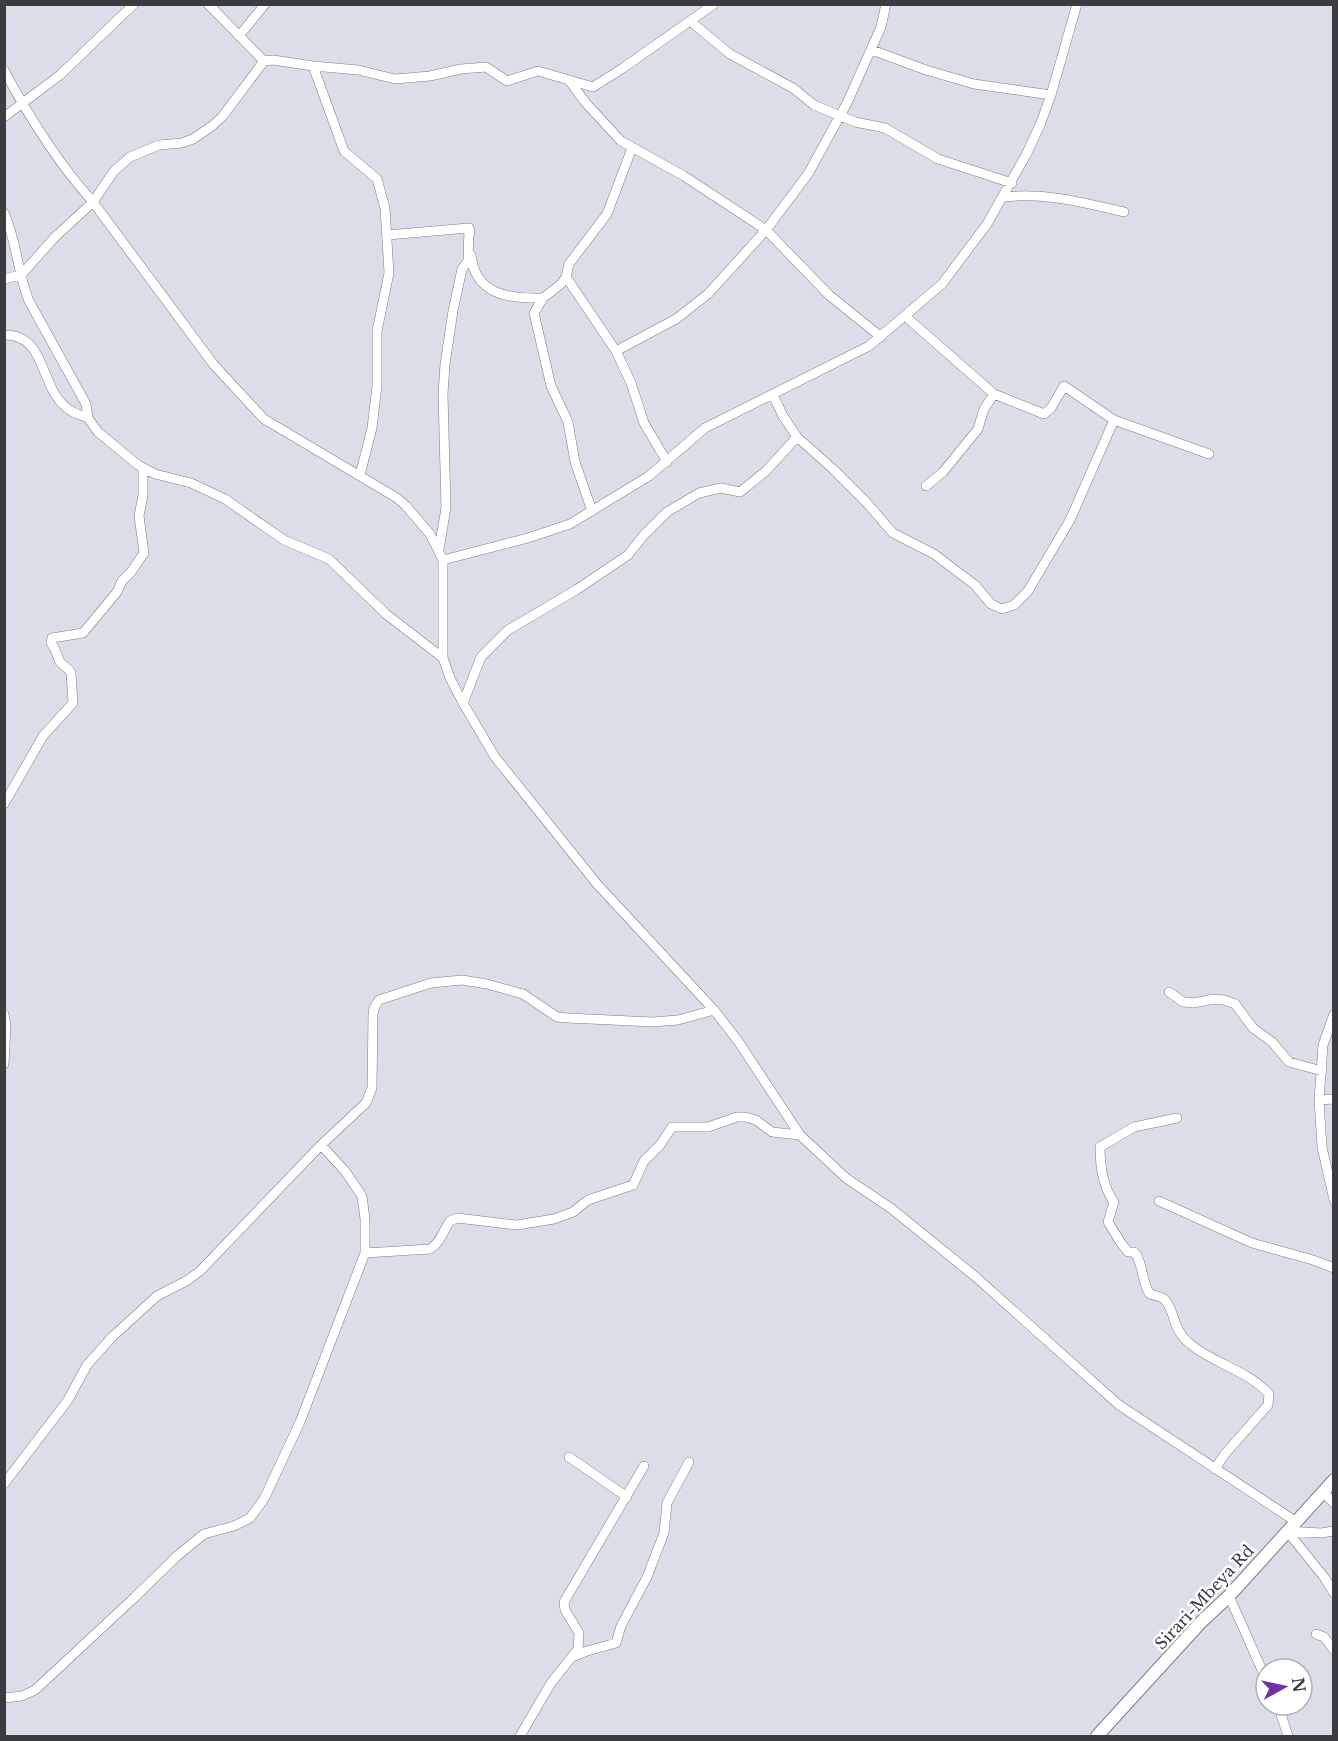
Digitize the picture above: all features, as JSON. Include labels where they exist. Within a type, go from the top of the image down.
[{"type":"highway","name":"Sirari-Mbeya Rd","points":[[1097,1737],[1334,1480]]},
{"type":"street","points":[[208,4],[264,61]]},
{"type":"street","points":[[238,36],[265,4]]},
{"type":"street","points":[[4,279],[21,275],[55,237],[93,202],[114,171],[130,157],[159,145],[182,143],[193,139],[212,126],[222,117],[264,61],[273,60],[358,70],[395,78],[430,76],[461,69],[486,67],[507,81],[538,71],[588,86],[599,84],[714,4]]},
{"type":"street","points":[[616,351],[676,319],[708,294],[766,230],[808,174],[840,116],[872,50],[881,27],[886,4]]},
{"type":"street","points":[[443,560],[528,538],[570,524],[649,476],[705,428],[834,365],[881,337],[942,284],[975,241],[1004,197],[1040,125],[1077,4]]},
{"type":"street","points":[[4,117],[60,75],[131,5]]},
{"type":"street","points":[[690,21],[730,54],[793,88],[814,105],[855,122],[885,128],[938,159],[1012,183]]},
{"type":"street","points":[[872,50],[926,70],[974,84],[1051,95]]},
{"type":"street","points":[[312,66],[344,151],[377,178],[385,208],[389,273],[377,331],[377,386],[372,428],[360,475]]},
{"type":"street","points":[[4,70],[22,104],[73,179],[93,202],[214,365],[264,419],[360,475],[406,506],[430,534],[443,560],[443,658],[463,703],[495,757],[597,884],[714,1010],[738,1041],[800,1135],[846,1178],[892,1209],[977,1278],[1119,1405],[1215,1469],[1291,1526],[1334,1593]]},
{"type":"street","points":[[569,80],[585,102],[621,141],[684,176],[766,230],[829,295],[881,337]]},
{"type":"street","points":[[592,511],[575,462],[568,422],[553,393],[534,313],[543,298],[561,284],[566,277],[569,264],[607,214],[632,148]]},
{"type":"street","points":[[1004,197],[1025,194],[1052,196],[1124,212]]},
{"type":"street","points":[[4,213],[15,240],[21,275],[29,301],[86,404],[88,418],[98,432],[143,468],[155,474],[191,483],[225,500],[284,540],[329,559],[386,614],[443,658]]},
{"type":"street","points":[[387,235],[469,228]]},
{"type":"street","points":[[469,228],[473,269],[480,282],[505,295],[543,298]]},
{"type":"street","points":[[439,549],[446,508],[443,394],[445,364],[457,290],[462,269],[468,261],[469,228]]},
{"type":"street","points":[[566,277],[616,351],[631,383],[644,423],[667,462]]},
{"type":"street","points":[[905,316],[994,394],[1044,414],[1052,408],[1064,386],[1114,420],[1209,454]]},
{"type":"street","points":[[4,335],[17,335],[24,338],[43,363],[49,384],[58,399],[67,409],[88,418]]},
{"type":"street","points":[[926,486],[943,472],[978,429],[982,414],[994,394]]},
{"type":"street","points":[[773,395],[797,438],[833,469],[893,533],[934,554],[975,585],[991,604],[1002,609],[1014,605],[1028,591],[1070,520],[1114,420]]},
{"type":"street","points":[[463,703],[481,657],[508,630],[576,590],[628,555],[667,512],[699,493],[721,488],[740,492],[766,471],[797,438]]},
{"type":"street","points":[[4,804],[43,736],[73,704],[70,669],[61,662],[57,649],[51,643],[52,638],[83,633],[117,592],[122,581],[144,553],[139,516],[143,495],[143,468]]},
{"type":"street","points":[[4,1484],[68,1400],[87,1365],[112,1337],[157,1296],[200,1271],[321,1145],[366,1103],[371,1092],[374,1008],[379,1000],[431,983],[462,980],[523,994],[557,1017],[653,1022],[678,1020],[714,1010]]},
{"type":"street","points":[[1169,993],[1183,1002],[1224,999],[1235,1004],[1253,1028],[1272,1042],[1288,1062],[1322,1071]]},
{"type":"street","points":[[4,1014],[6,1025],[4,1064]]},
{"type":"street","points":[[1334,1014],[1323,1046],[1319,1100],[1322,1147],[1334,1200]]},
{"type":"street","points":[[1319,1100],[1334,1099]]},
{"type":"street","points":[[365,1253],[430,1249],[442,1238],[450,1221],[457,1218],[517,1225],[567,1215],[588,1200],[633,1185],[644,1161],[672,1127],[708,1127],[745,1116],[756,1119],[772,1132],[800,1135]]},
{"type":"street","points":[[1178,1118],[1134,1127],[1120,1134],[1100,1147],[1100,1158],[1108,1194],[1114,1202],[1108,1222],[1128,1252],[1138,1255],[1141,1276],[1149,1293],[1167,1301],[1180,1334],[1194,1347],[1213,1359],[1236,1369],[1258,1383],[1269,1394],[1268,1405],[1224,1455],[1215,1469]]},
{"type":"street","points":[[4,1698],[28,1693],[49,1679],[177,1556],[204,1534],[234,1526],[250,1518],[264,1499],[300,1422],[365,1253],[362,1196],[345,1171],[321,1145]]},
{"type":"street","points":[[1158,1201],[1252,1243],[1334,1268]]},
{"type":"street","points":[[569,1457],[627,1497]]},
{"type":"street","points":[[571,1658],[616,1643],[621,1626],[647,1576],[664,1533],[667,1503],[689,1461]]},
{"type":"street","points":[[520,1737],[551,1683],[578,1649],[580,1638],[577,1627],[565,1610],[564,1602],[644,1466]]},
{"type":"street","points":[[1323,1492],[1334,1503]]},
{"type":"street","points":[[1291,1526],[1321,1533],[1334,1531]]},
{"type":"street","points":[[1229,1596],[1256,1657]]},
{"type":"street","points":[[1316,1634],[1324,1637],[1334,1650]]},
{"type":"street","points":[[1282,1717],[1288,1737]]}]
